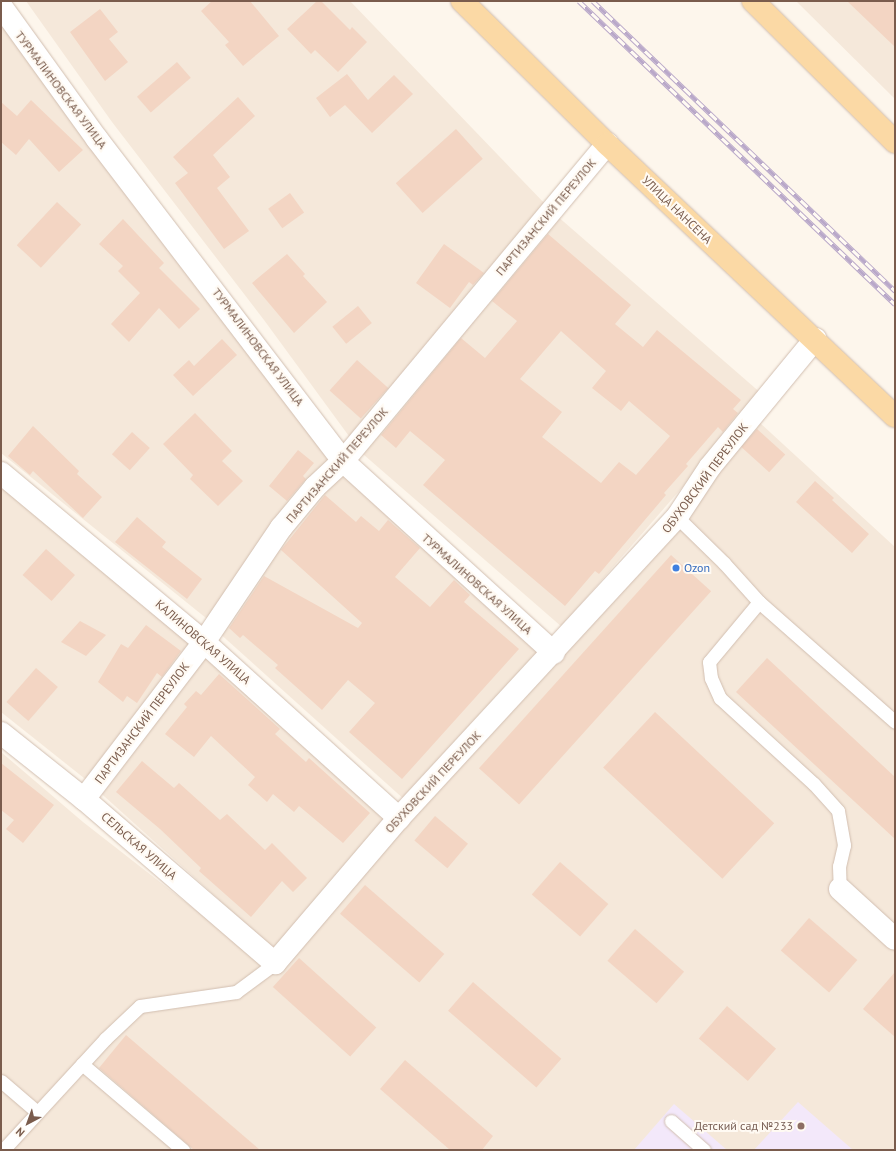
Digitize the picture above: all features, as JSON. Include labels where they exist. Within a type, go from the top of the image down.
[{"type":"main road","name":"УЛИЦА НАНСЕНА","points":[[462,1],[607,144],[895,416]]},
{"type":"main road","points":[[752,1],[895,142]]},
{"type":"street","name":"ТУРМАЛИНОВСКАЯ УЛИЦА","points":[[1,6],[97,139],[343,461],[554,653]]},
{"type":"street","name":"ПАРТИЗАНСКИЙ ПЕРЕУЛОК","points":[[84,799],[204,642],[281,528],[315,488],[343,461],[607,144]]},
{"type":"street","name":"ОБУХОВСКИЙ ПЕРЕУЛОК","points":[[275,963],[399,818],[554,653],[677,518],[710,467],[815,339]]},
{"type":"street","name":"КАЛИНОВСКАЯ УЛИЦА","points":[[1,473],[204,642],[399,818]]},
{"type":"street","name":"СЕЛЬСКАЯ УЛИЦА","points":[[1,733],[84,799],[275,963]]},
{"type":"street","points":[[840,889],[895,939]]},
{"type":"lane","points":[[677,518],[724,563],[759,602],[895,722]]},
{"type":"lane","points":[[759,602],[709,662],[711,678],[720,698],[814,784],[838,811],[844,845],[839,866],[840,889]]},
{"type":"lane","name":"ОБУХОВСКИЙ ПЕРЕУЛОК","points":[[3,1150],[82,1064],[140,1006],[236,992],[275,963]]},
{"type":"lane","points":[[82,1064],[183,1150]]},
{"type":"lane","points":[[1,1081],[37,1112]]},
{"type":"lane","points":[[671,1121],[704,1150]]},
{"type":"shaded area","points":[[1,1],[18,19],[346,450],[211,622],[1,453]]},
{"type":"shaded area","points":[[26,1],[350,1],[548,207],[354,443],[264,320],[112,122]]},
{"type":"shaded area","points":[[796,1],[895,1],[895,99]]},
{"type":"shaded area","points":[[556,215],[763,395],[561,626],[355,447]]},
{"type":"shaded area","points":[[760,423],[895,547],[895,1150],[1,1150],[1,752],[83,822],[274,971]]},
{"type":"shaded area","points":[[352,458],[555,645],[406,801],[217,631],[234,601]]},
{"type":"shaded area","points":[[1,470],[202,636],[89,782],[1,712]]},
{"type":"shaded area","points":[[209,643],[397,812],[274,949],[86,780]]},
{"type":"shaded area","name":"Детский сад №233","points":[[798,1102],[853,1150],[754,1150]]},
{"type":"shaded area","name":"Детский сад №233","points":[[674,1104],[727,1150],[634,1150]]},
{"type":"building","points":[[212,1],[250,1],[279,36],[243,66],[225,45],[229,42],[201,11]]},
{"type":"building","points":[[317,1],[321,1],[350,30],[352,27],[367,42],[338,72],[315,50],[311,54],[287,29]]},
{"type":"building","points":[[847,1],[895,1],[895,47]]},
{"type":"building","points":[[100,9],[118,32],[109,39],[128,62],[105,81],[70,32]]},
{"type":"building","points":[[177,62],[191,78],[151,113],[137,97]]},
{"type":"building","points":[[347,74],[368,100],[394,75],[413,94],[372,133],[345,105],[330,117],[316,98]]},
{"type":"building","points":[[238,97],[255,116],[213,155],[230,177],[217,188],[249,231],[224,249],[175,183],[188,173],[173,157]]},
{"type":"building","points":[[31,100],[83,150],[59,172],[29,139],[16,155],[1,142],[1,102],[17,116]]},
{"type":"building","points":[[456,129],[483,159],[423,213],[396,183]]},
{"type":"building","points":[[290,193],[304,212],[282,228],[268,209]]},
{"type":"building","points":[[57,202],[81,225],[41,268],[17,245]]},
{"type":"building","points":[[123,219],[164,263],[159,268],[200,309],[179,329],[159,308],[129,342],[111,324],[140,293],[118,271],[123,266],[99,244]]},
{"type":"building","points":[[548,234],[631,305],[615,324],[643,347],[657,330],[741,400],[733,409],[738,413],[723,432],[718,427],[686,464],[688,466],[664,493],[666,495],[599,574],[595,571],[565,606],[423,485],[445,460],[410,431],[396,448],[381,435],[461,338],[485,358],[517,321],[492,301]],"holes":[[[561,331],[606,371],[592,388],[621,411],[629,401],[670,436],[636,475],[619,462],[601,483],[542,437],[562,412],[520,379]]]},
{"type":"building","points":[[444,244],[484,273],[473,285],[469,282],[450,308],[416,283]]},
{"type":"building","points":[[287,254],[305,274],[303,276],[327,302],[294,333],[252,283]]},
{"type":"building","points":[[358,306],[372,323],[346,344],[332,327]]},
{"type":"building","points":[[222,339],[237,355],[193,396],[173,375],[189,360],[194,366]]},
{"type":"building","points":[[357,360],[388,388],[361,419],[330,390]]},
{"type":"building","points":[[195,413],[232,451],[222,461],[243,481],[218,506],[190,479],[193,475],[163,444]]},
{"type":"building","points":[[33,426],[79,471],[77,474],[102,497],[83,518],[33,471],[30,475],[8,456]]},
{"type":"building","points":[[757,429],[785,454],[769,472],[741,447]]},
{"type":"building","points":[[132,432],[150,448],[130,470],[112,454]]},
{"type":"building","points":[[298,450],[314,463],[303,476],[306,479],[287,501],[269,486]]},
{"type":"building","points":[[815,481],[834,498],[832,500],[869,534],[852,553],[796,502]]},
{"type":"building","points":[[325,495],[356,522],[361,516],[379,531],[388,520],[420,548],[395,577],[430,607],[454,580],[470,595],[464,602],[519,649],[402,779],[349,732],[375,703],[348,680],[322,710],[275,668],[278,665],[243,635],[240,638],[229,628],[264,576],[358,628],[362,623],[281,550]]},
{"type":"building","points":[[137,517],[166,542],[162,547],[202,579],[187,599],[115,542]]},
{"type":"building","points":[[46,549],[75,575],[52,601],[23,575]]},
{"type":"building","points":[[671,555],[711,591],[519,804],[479,768]]},
{"type":"building","points":[[80,621],[106,635],[86,656],[61,642]]},
{"type":"building","points":[[146,625],[181,651],[162,677],[157,673],[137,703],[127,696],[123,702],[98,682],[121,644],[128,648]]},
{"type":"building","points":[[767,658],[895,777],[895,839],[736,692]]},
{"type":"building","points":[[36,668],[58,687],[28,721],[6,702]]},
{"type":"building","points":[[219,674],[280,729],[275,734],[306,762],[309,758],[370,813],[343,843],[299,806],[294,812],[273,794],[267,802],[248,785],[255,777],[211,736],[194,757],[165,734],[187,707],[184,704],[196,691],[201,695]]},
{"type":"building","points":[[655,712],[774,823],[722,879],[603,768]]},
{"type":"building","points":[[142,761],[174,788],[179,783],[220,820],[227,814],[265,850],[272,843],[307,878],[293,892],[282,881],[251,917],[199,871],[201,868],[160,829],[116,792]]},
{"type":"building","points":[[1,763],[54,805],[23,843],[6,829],[14,820],[1,810]]},
{"type":"building","points":[[435,816],[468,844],[447,868],[414,841]]},
{"type":"building","points":[[560,862],[608,904],[580,936],[532,894]]},
{"type":"building","points":[[365,885],[444,954],[419,983],[340,914]]},
{"type":"building","points":[[809,918],[857,960],[829,992],[781,950]]},
{"type":"building","points":[[635,929],[684,972],[657,1003],[607,961]]},
{"type":"building","points":[[299,958],[376,1028],[350,1057],[273,987]]},
{"type":"building","points":[[895,972],[895,1037],[863,1009]]},
{"type":"building","points":[[473,982],[561,1059],[536,1087],[448,1011]]},
{"type":"building","points":[[727,1006],[776,1049],[748,1081],[699,1038]]},
{"type":"building","points":[[126,1035],[260,1150],[194,1150],[99,1068]]},
{"type":"building","points":[[405,1060],[493,1136],[482,1150],[450,1150],[380,1089]]},
{"type":"railway","points":[[579,1],[895,304]]},
{"type":"railway","points":[[593,1],[895,291]]},
{"type":"place","name":"Ozon","points":[[676,568]]},
{"type":"place","name":"Детский сад №233","points":[[801,1126]]}]
